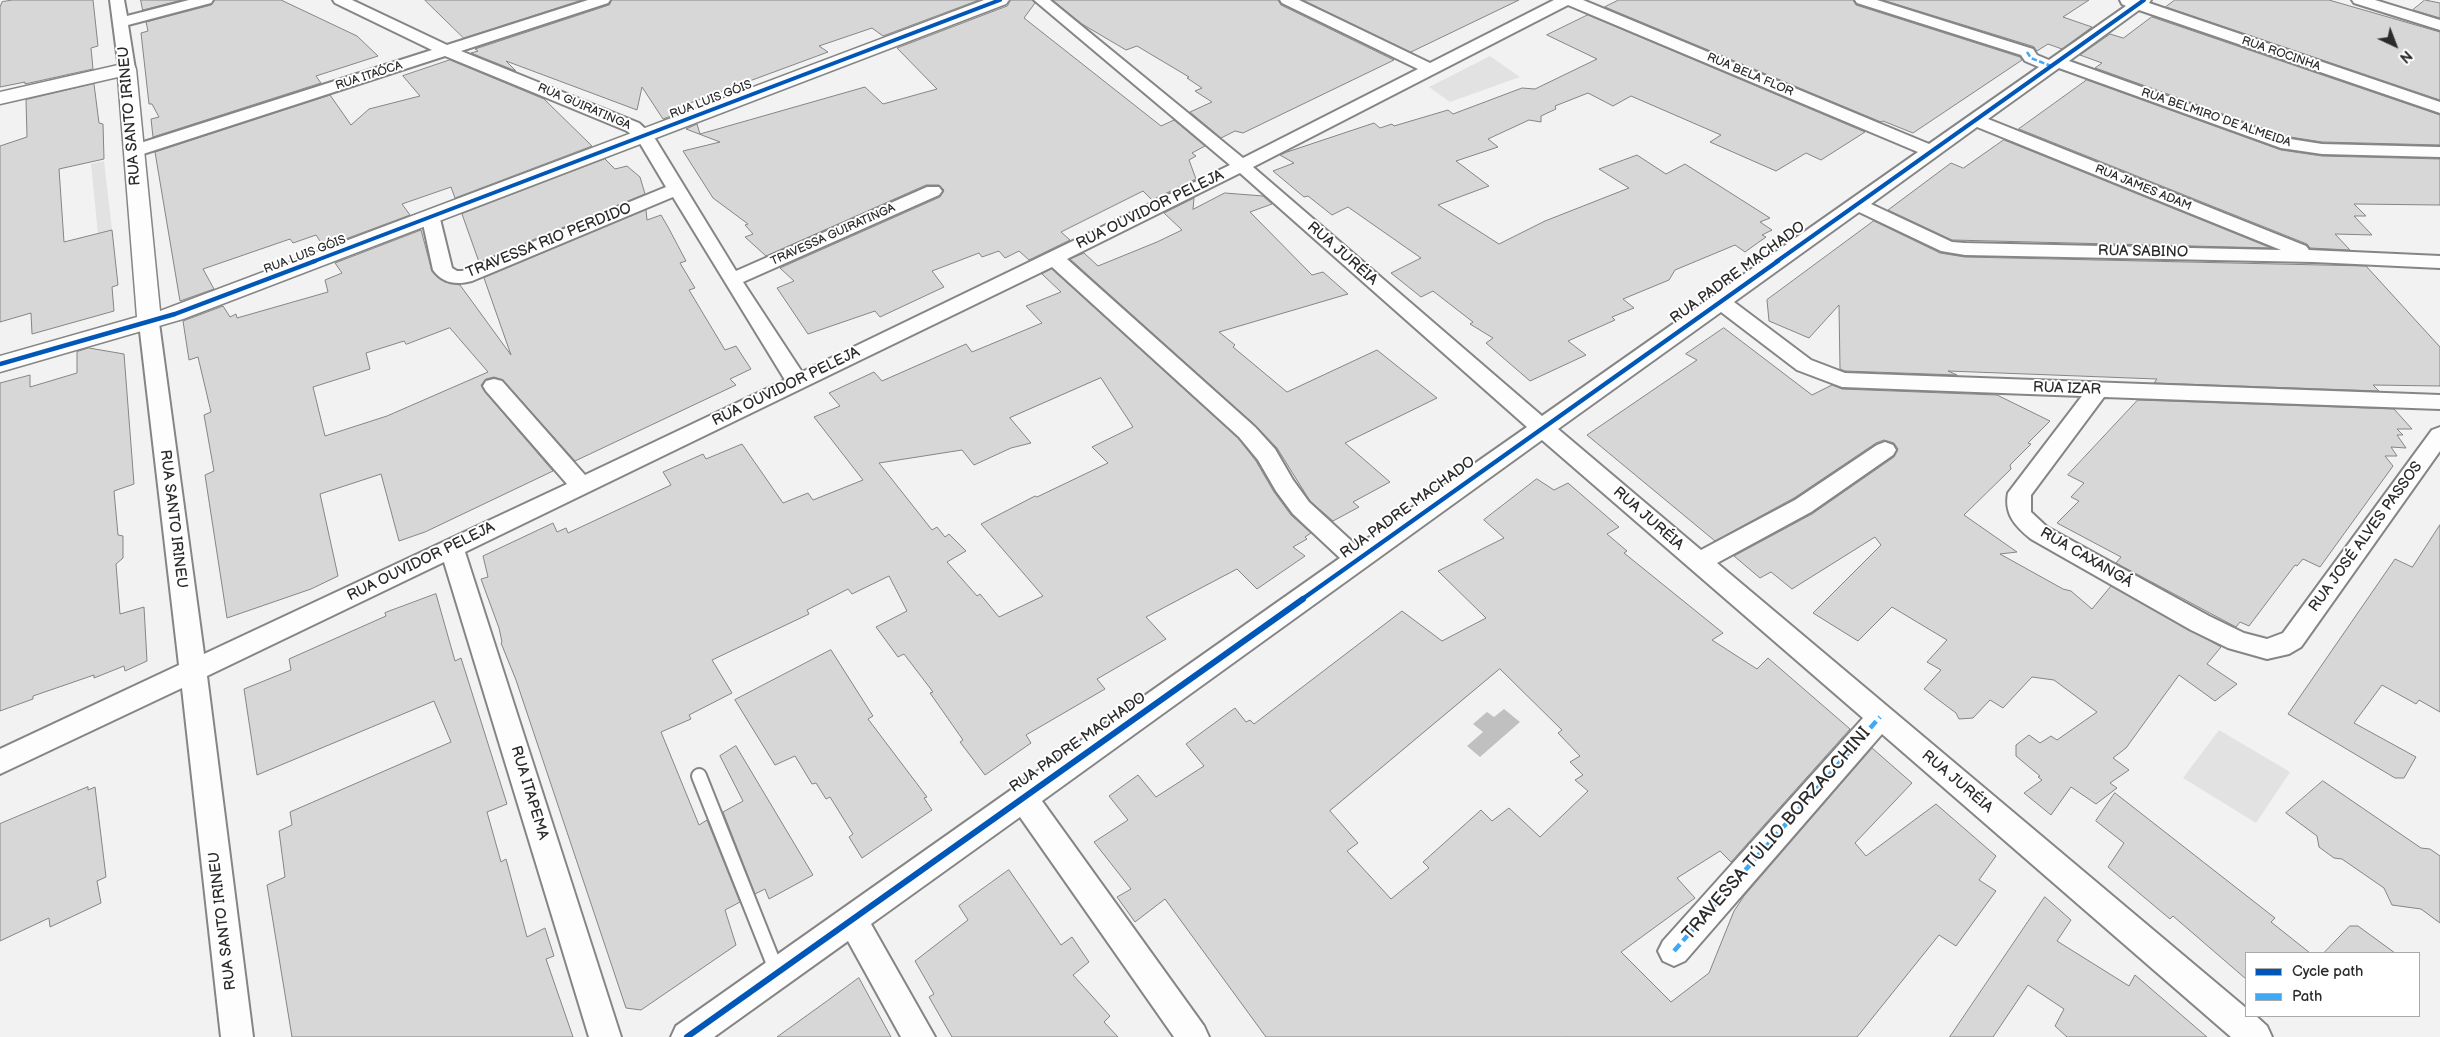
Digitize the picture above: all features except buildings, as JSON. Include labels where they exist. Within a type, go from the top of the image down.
[{"type":"street","name":"RUA SANTO IRINEU","points":[[117,0],[128,69],[149,323],[237,1037]]},
{"type":"street","points":[[120,23],[206,0]]},
{"type":"street","name":"RUA GUIRATINGA","points":[[340,0],[447,50],[625,122],[645,137],[797,382]]},
{"type":"street","name":"RUA ITAÓCA","points":[[134,151],[603,0]]},
{"type":"street","name":"RUA LUIS GÓIS","points":[[0,364],[149,323],[645,137],[1000,0]]},
{"type":"street","name":"RUA JURÉIA","points":[[1041,0],[1242,166],[1542,428],[2256,1037]]},
{"type":"street","points":[[1287,0],[1430,69]]},
{"type":"street","name":"RUA OUVIDOR PELEJA","points":[[0,762],[452,548],[1054,258],[1242,166],[1566,0]]},
{"type":"street","name":"RUA BELA FLOR","points":[[1570,0],[1930,151]]},
{"type":"street","name":"RUA BELMIRO DE ALMEIDA","points":[[1862,0],[2027,52],[2031,58],[2054,64],[2281,143],[2322,149],[2440,152]]},
{"type":"street","points":[[2359,0],[2440,25]]},
{"type":"street","name":"RUA PADRE MACHADO","points":[[687,1037],[2054,64],[2135,2]]},
{"type":"street","name":"RUA ROCINHA","points":[[2135,2],[2440,108]]},
{"type":"street","points":[[0,98],[128,69]]},
{"type":"street","name":"RUA JAMES ADAM","points":[[1974,120],[2313,256]]},
{"type":"street","name":"TRAVESSA RIO PERDIDO","points":[[431,218],[443,270],[452,277],[465,277],[678,189]]},
{"type":"street","name":"TRAVESSA GUIRATINGA","points":[[732,280],[934,191]]},
{"type":"street","name":"RUA SABINO","points":[[1856,204],[1948,247],[1956,248],[2313,256],[2440,262]]},
{"type":"street","points":[[1054,258],[1247,432],[1267,455],[1284,485],[1301,508],[1357,560]]},
{"type":"street","name":"RUA IZAR","points":[[1719,302],[1804,365],[1842,380],[2097,391],[2440,402]]},
{"type":"street","points":[[494,386],[581,485]]},
{"type":"street","name":"RUA CAXANGÁ","points":[[2097,391],[2020,494],[2016,505],[2020,515],[2039,533],[2200,623],[2237,641],[2267,649],[2280,647],[2292,640]]},
{"type":"street","name":"RUA JOSÉ ALVES PASSOS","points":[[2292,640],[2440,435]]},
{"type":"street","points":[[1698,562],[1803,506],[1885,450]]},
{"type":"street","name":"RUA ITAPEMA","points":[[452,548],[606,1037]]},
{"type":"street","name":"TRAVESSA TÚLIO BORZACCHINI","points":[[1674,950],[1880,717]]},
{"type":"street","points":[[1023,798],[1193,1037]]},
{"type":"street","points":[[852,919],[919,1037]]},
{"type":"lane","points":[[699,776],[777,972]]},
{"type":"shaded area","points":[[1490,56],[1520,77],[1450,102],[1429,87]]},
{"type":"shaded area","points":[[104,161],[112,230],[98,234],[91,164]]},
{"type":"shaded area","points":[[1504,709],[1520,722],[1480,757],[1467,746],[1483,732],[1473,724],[1487,712],[1494,717]]},
{"type":"shaded area","points":[[2219,730],[2290,772],[2256,823],[2183,778]]},
{"type":"marked path","points":[[2027,52],[2031,58],[2051,66]]},
{"type":"marked path","points":[[1674,951],[1880,717]]},
{"type":"cycle path","points":[[0,364],[175,314],[1000,0]]},
{"type":"cycle path","points":[[687,1037],[2144,0]]}]
